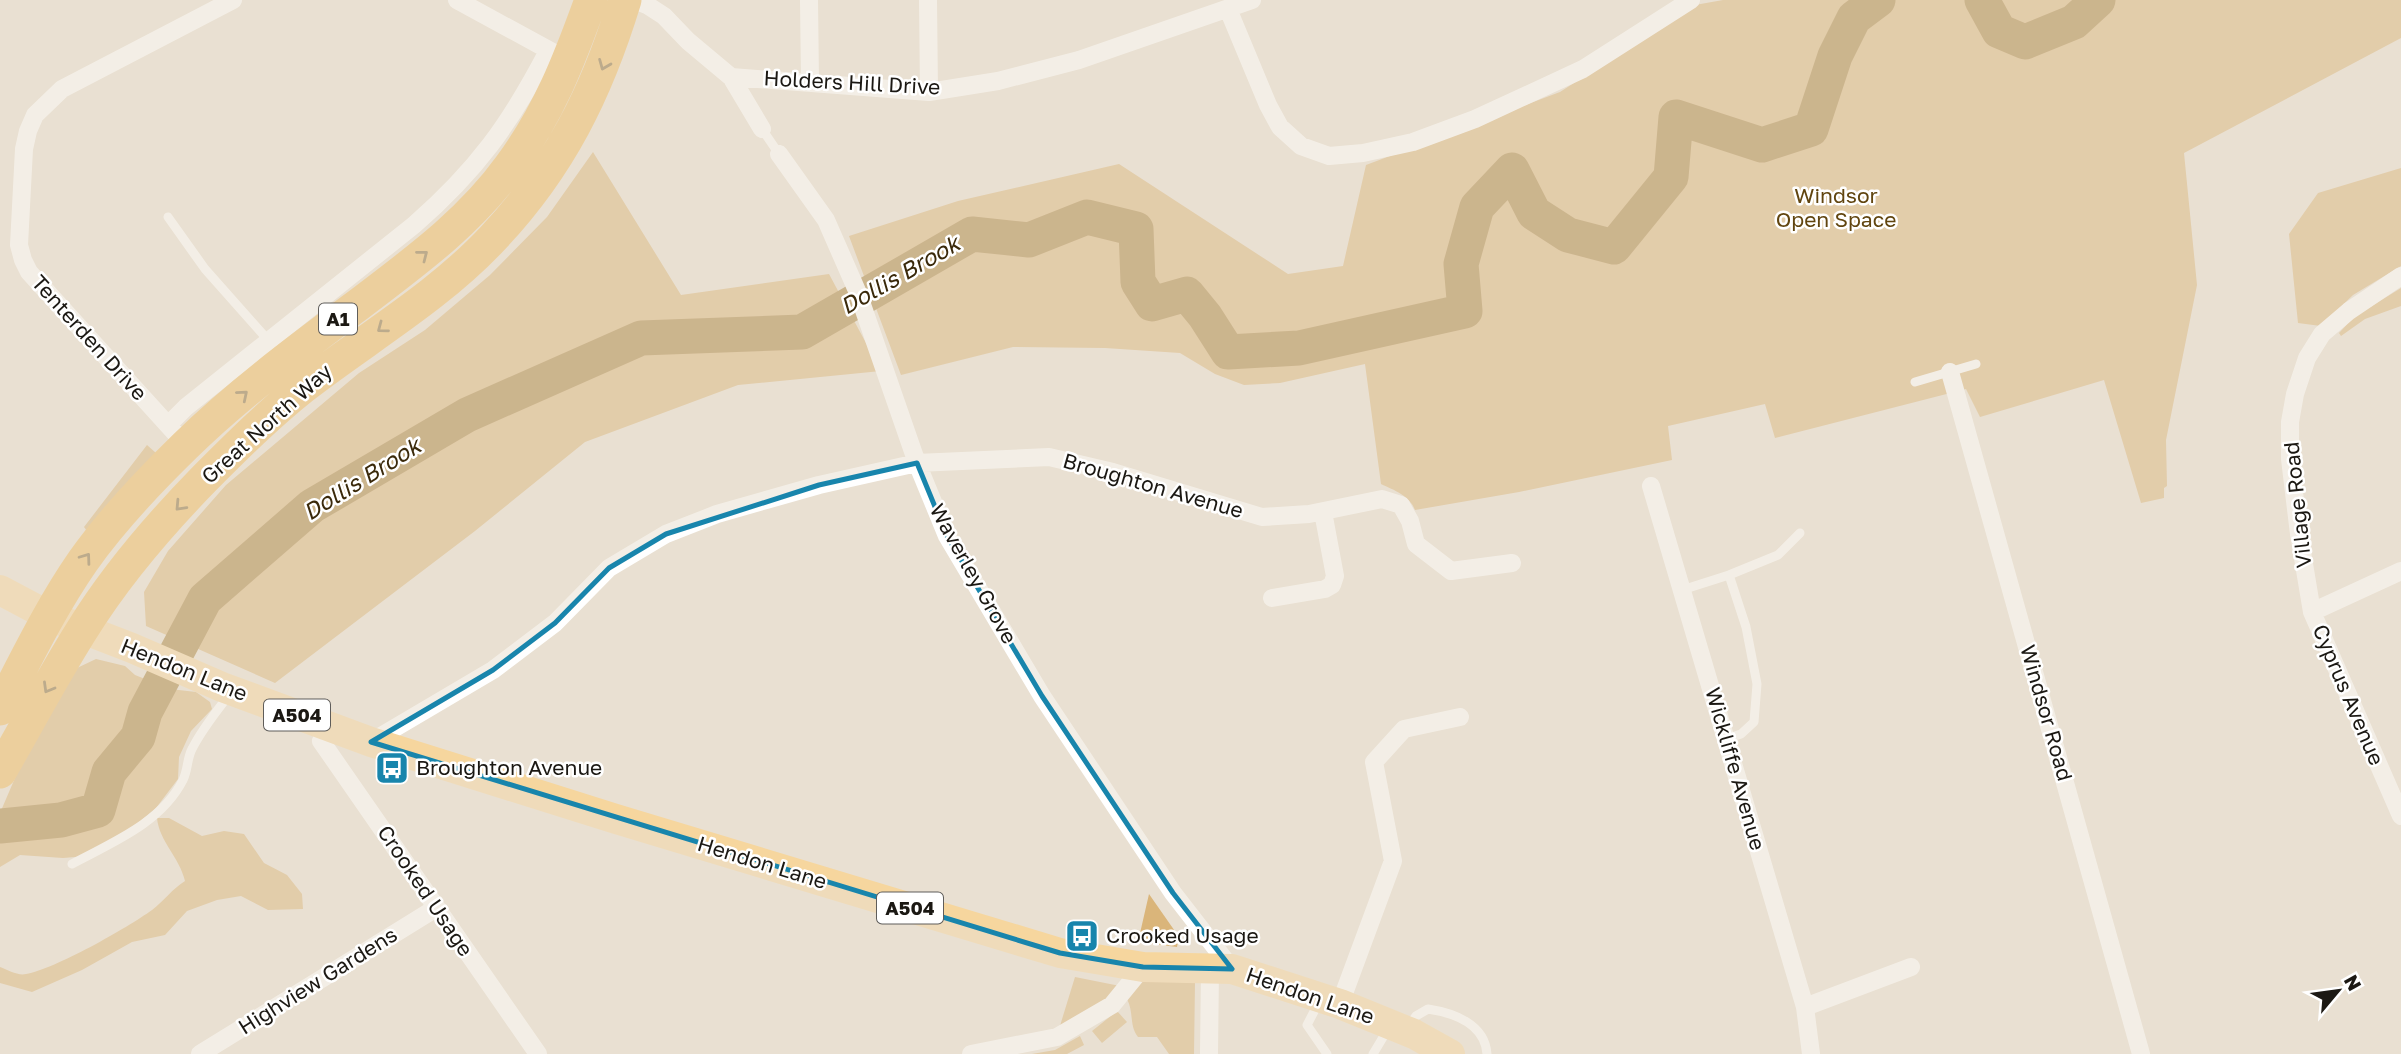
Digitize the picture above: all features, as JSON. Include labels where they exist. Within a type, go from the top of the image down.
[{"type":"highway","name":"Great North Way","points":[[0,709],[49,616],[83,561],[177,435],[427,253],[455,229],[491,189],[530,137],[553,97],[558,55],[591,0]]},
{"type":"highway","name":"Great North Way","points":[[0,772],[82,629],[154,533],[229,455],[300,390],[444,282],[492,239],[518,210],[575,128],[610,49],[625,0]]},
{"type":"main road","name":"A504","points":[[0,590],[49,616],[82,629]]},
{"type":"main road","name":"Hendon Lane","points":[[82,629],[227,689],[371,742],[616,819],[1047,949],[1143,967],[1221,969],[1331,1001],[1398,1028],[1450,1054]]},
{"type":"street","name":"Tenterden Drive","points":[[177,435],[29,272],[19,245],[24,149],[27,131],[35,115],[62,89],[233,0]]},
{"type":"street","points":[[457,0],[558,55]]},
{"type":"street","points":[[634,0],[664,16],[688,41],[731,77]]},
{"type":"street","points":[[809,0],[810,81]]},
{"type":"street","points":[[928,0],[929,92]]},
{"type":"street","name":"Holders Hill Drive","points":[[731,77],[929,92],[998,81],[1079,60],[1252,0]]},
{"type":"street","points":[[1228,9],[1268,105],[1280,127],[1301,146],[1329,156],[1363,153],[1413,142],[1475,119],[1583,69],[1691,0]]},
{"type":"street","name":"Great North Way","points":[[177,435],[186,407],[446,197],[478,162],[558,55]]},
{"type":"street","name":"Waverley Grove","points":[[731,77],[762,129]]},
{"type":"street","name":"Waverley Grove","points":[[779,154],[826,220],[859,293],[917,463],[947,536],[1042,696],[1221,969]]},
{"type":"street","name":"Village Road","points":[[2312,612],[2290,459],[2290,422],[2295,394],[2307,358],[2322,334],[2349,311],[2401,276]]},
{"type":"street","name":"Windsor Road","points":[[1950,372],[2141,1054]]},
{"type":"street","name":"Broughton Avenue","points":[[371,742],[493,670],[555,623],[608,568],[666,534],[717,514],[819,485],[917,463],[1049,457],[1113,472],[1262,517],[1323,512],[1382,499],[1401,505],[1410,521],[1416,544],[1451,571],[1512,563]]},
{"type":"street","name":"Wickliffe Avenue","points":[[1651,486],[1805,1007],[1811,1054]]},
{"type":"street","points":[[1272,598],[1325,589],[1332,585],[1335,576],[1323,512]]},
{"type":"street","points":[[2312,612],[2401,571]]},
{"type":"street","name":"Cyprus Avenue","points":[[2312,612],[2401,816]]},
{"type":"street","points":[[1331,1001],[1393,861],[1374,762],[1404,729],[1460,717]]},
{"type":"street","name":"Crooked Usage","points":[[329,727],[321,741],[538,1054]]},
{"type":"street","name":"Highview Gardens","points":[[200,1054],[436,908]]},
{"type":"street","points":[[971,1054],[1057,1037],[1112,1005],[1143,967]]},
{"type":"street","points":[[1805,1007],[1911,967]]},
{"type":"street","points":[[1209,1054],[1221,969]]},
{"type":"lane","name":"Waverley Grove","points":[[762,129],[779,154]]},
{"type":"lane","points":[[168,217],[205,269],[268,340]]},
{"type":"lane","points":[[1915,383],[1976,364]]},
{"type":"lane","points":[[1682,590],[1778,555],[1800,533]]},
{"type":"lane","points":[[1726,739],[1741,734],[1754,722],[1757,684],[1746,627],[1729,575]]},
{"type":"lane","points":[[72,864],[146,824],[172,797],[184,778],[191,752],[227,689]]},
{"type":"lane","points":[[1327,1054],[1307,1025],[1331,1001]]},
{"type":"lane","points":[[1373,1054],[1398,1028],[1428,1009],[1444,1012],[1472,1025],[1484,1038],[1487,1054]]},
{"type":"highlighted area","points":[[917,463],[947,536],[1042,696],[1173,893],[1232,969],[1143,967],[1060,953],[371,742],[493,670],[555,623],[609,568],[666,534],[819,485]]},
{"type":"green space","name":"Windsor Open Space","points":[[1723,0],[2401,0],[2401,38],[2184,153],[2197,285],[2166,440],[2167,486],[2164,488],[2164,498],[2141,503],[2104,380],[1980,417],[1966,389],[1775,438],[1765,404],[1668,426],[1672,460],[1519,492],[1415,510],[1405,497],[1381,484],[1365,364],[1280,383],[1244,385],[1215,374],[1180,353],[1105,348],[1013,347],[901,375],[849,236],[958,201],[1119,164],[1288,274],[1343,266],[1366,165],[1560,92],[1695,5]]},
{"type":"green space","points":[[593,152],[681,295],[829,274],[881,371],[738,385],[585,442],[475,531],[275,683],[146,626],[144,592],[168,551],[226,485],[359,373],[425,330],[490,275],[547,217]]},
{"type":"green space","points":[[2401,168],[2401,266],[2353,295],[2321,326],[2298,323],[2289,234],[2318,193]]},
{"type":"green space","points":[[2401,288],[2401,306],[2365,319],[2341,336],[2339,333],[2354,317]]},
{"type":"green space","points":[[147,445],[156,453],[87,531],[84,527]]},
{"type":"green space","points":[[96,659],[125,666],[135,675],[170,689],[196,692],[210,702],[212,709],[191,731],[179,757],[178,779],[156,808],[121,837],[87,856],[63,858],[20,855],[0,867],[0,813],[21,764],[77,668]]},
{"type":"green space","points":[[157,818],[169,818],[202,836],[224,831],[244,834],[264,863],[287,875],[302,894],[303,909],[268,910],[241,896],[217,900],[187,911],[165,935],[132,942],[82,970],[32,992],[0,983],[0,967],[26,974],[72,956],[141,918],[185,881]]},
{"type":"green space","points":[[1149,894],[1179,937],[1177,947],[1138,942]]},
{"type":"green space","points":[[1075,977],[1120,986],[1110,999],[1059,1029]]},
{"type":"green space","points":[[1141,980],[1195,982],[1194,1054],[1169,1054],[1157,1037],[1138,1037],[1133,1028],[1127,999]]},
{"type":"green space","points":[[1117,1011],[1127,1022],[1102,1043],[1092,1031]]},
{"type":"green space","points":[[1080,1036],[1084,1045],[1067,1054],[1032,1054],[1055,1050]]},
{"type":"waterway","name":"Dollis Brook","points":[[0,826],[61,820],[98,810],[109,772],[138,737],[145,712],[205,599],[312,506],[467,415],[641,338],[802,332],[972,234],[1029,240],[1087,217],[1136,229],[1138,282],[1152,304],[1187,294],[1228,352],[1299,348],[1465,311],[1461,264],[1477,207],[1512,170],[1534,213],[1568,235],[1614,247],[1671,177],[1676,117],[1762,145],[1811,129],[1835,56],[1854,18],[1878,0]]},
{"type":"waterway","name":"Dollis Brook","points":[[1982,0],[1999,31],[2025,42],[2074,22],[2098,0]]},
{"type":"place","name":"Broughton Avenue","points":[[392,768]]},
{"type":"place","name":"Crooked Usage","points":[[1082,936]]}]
